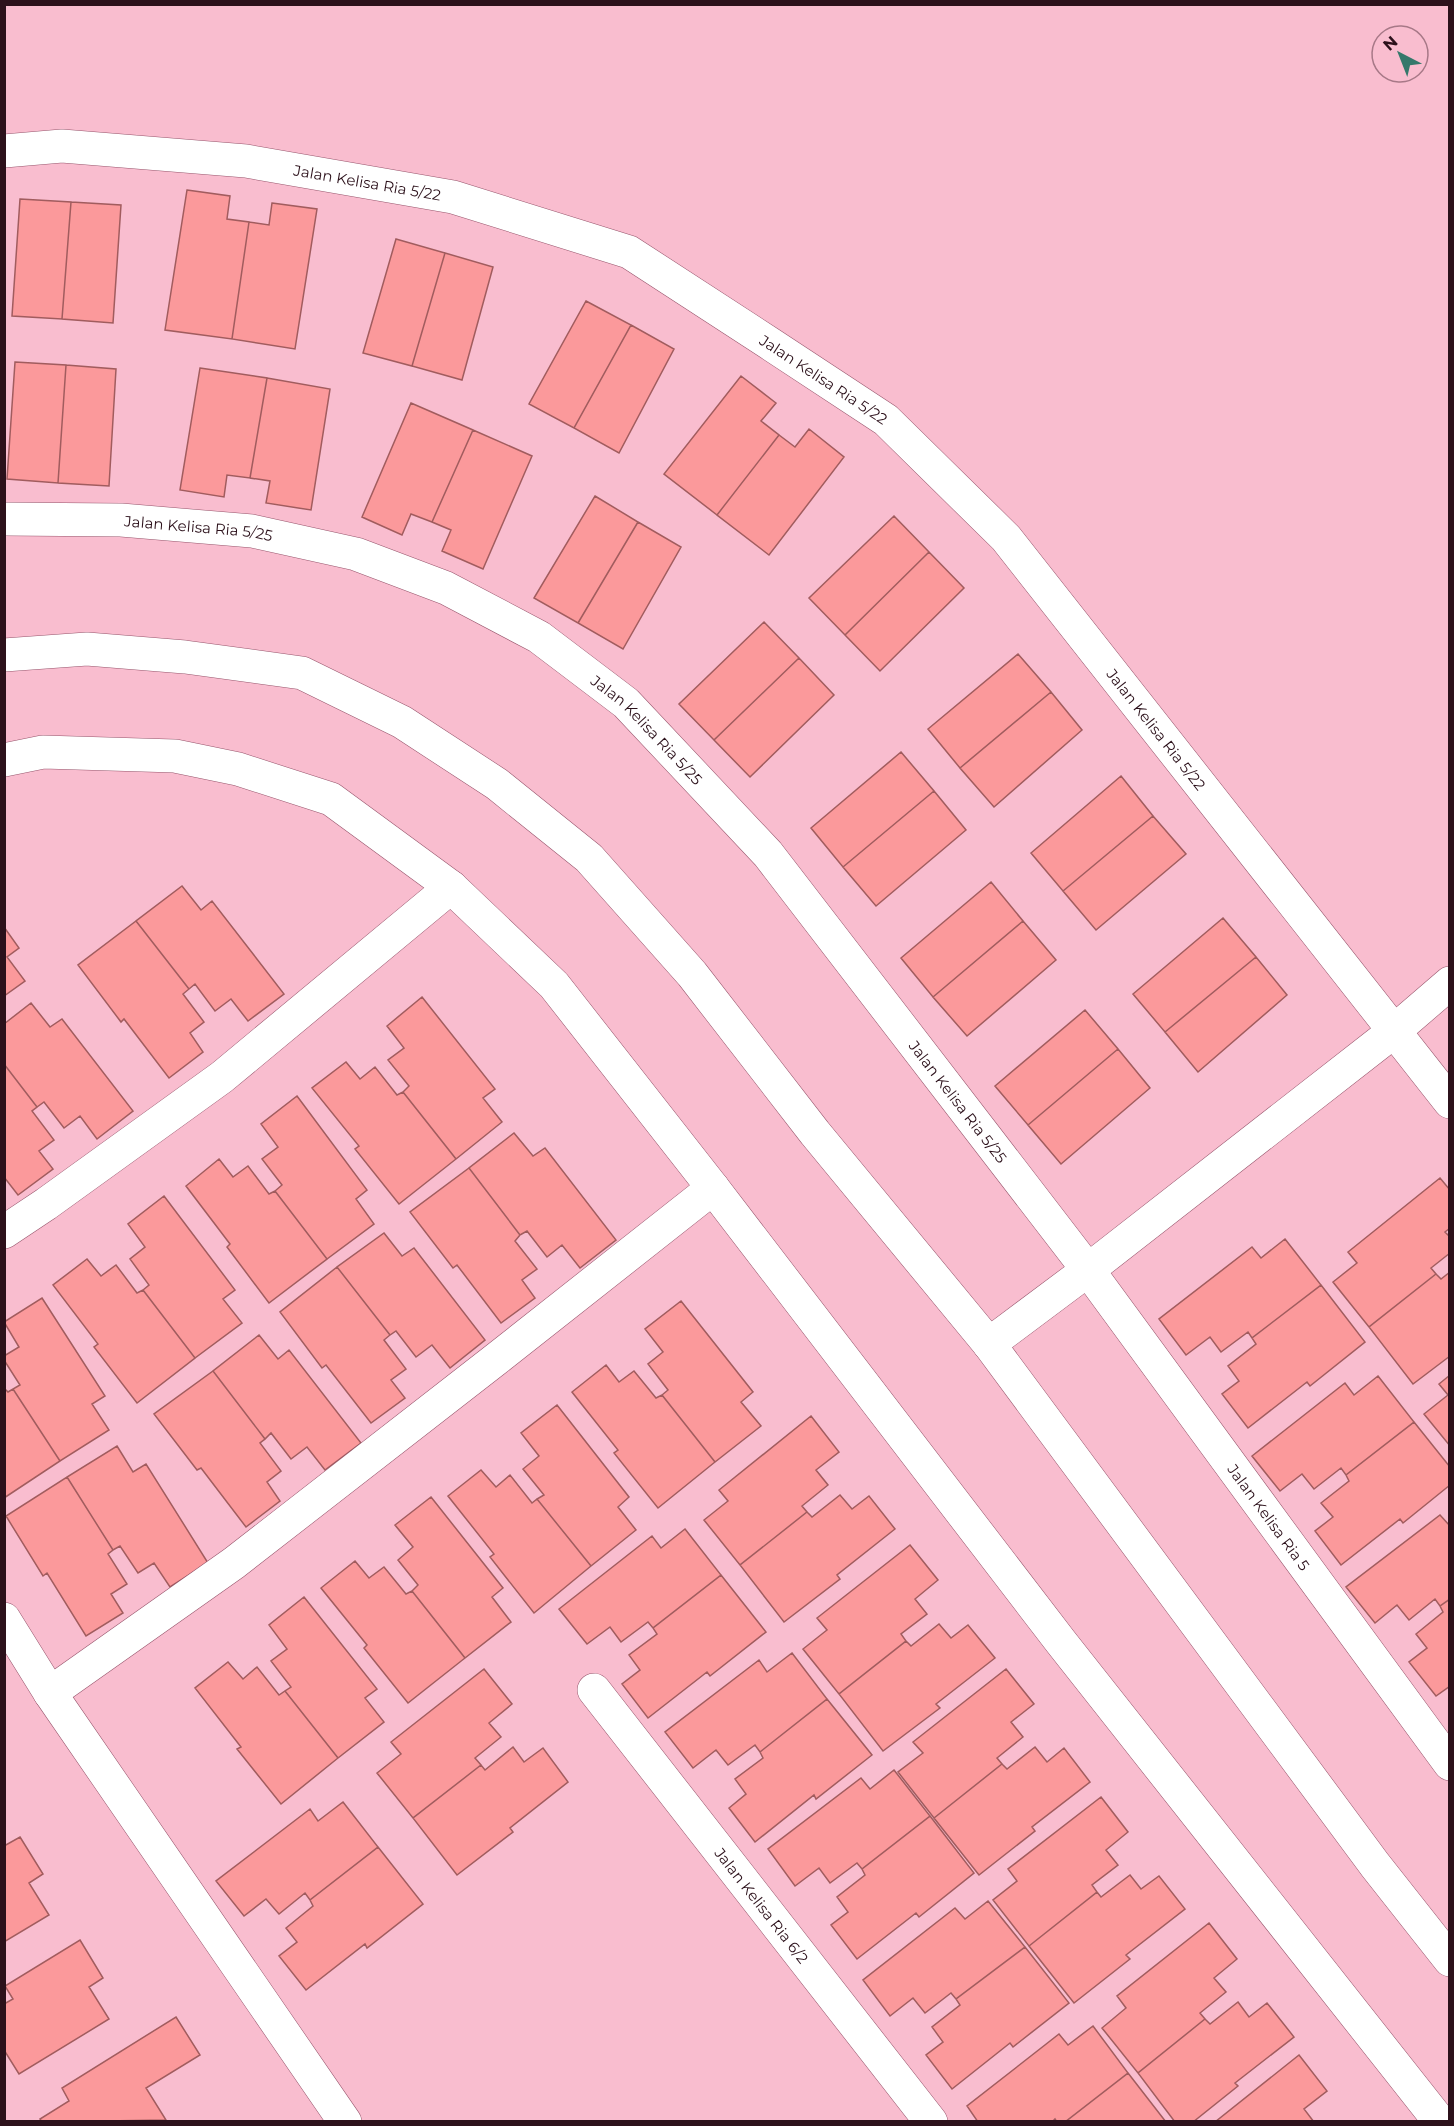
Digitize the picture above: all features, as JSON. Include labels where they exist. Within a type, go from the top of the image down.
[{"type":"street","name":"Jalan Kelisa Ria 5/22","points":[[4,151],[62,146],[246,161],[453,197],[629,252],[885,420],[1006,538],[1449,1102]]},
{"type":"street","name":"Jalan Kelisa Ria 5/25","points":[[4,519],[121,520],[252,531],[356,554],[446,588],[539,637],[626,703],[768,854],[1088,1270]]},
{"type":"street","points":[[4,655],[87,649],[184,657],[302,673],[402,722],[497,784],[589,858],[692,974],[815,1133],[988,1344],[1375,1865],[1449,1960]]},
{"type":"street","points":[[4,760],[43,752],[175,756],[238,769],[331,799],[451,887],[554,985],[713,1188],[1061,1642],[1440,2121]]},
{"type":"street","points":[[4,1232],[55,1198],[222,1077],[451,887]]},
{"type":"street","points":[[988,1344],[1088,1270],[1393,1032],[1449,983]]},
{"type":"street","points":[[50,1693],[234,1563],[713,1188]]},
{"type":"street","name":"Jalan Kelisa Ria 5","points":[[1088,1270],[1449,1764]]},
{"type":"street","points":[[4,1619],[50,1693],[345,2121]]},
{"type":"street","name":"Jalan Kelisa Ria 6/2","points":[[594,1690],[931,2121]]},
{"type":"building","points":[[187,190],[230,196],[227,219],[249,222],[232,339],[165,330]]},
{"type":"building","points":[[20,199],[71,202],[62,319],[12,316]]},
{"type":"building","points":[[71,202],[121,205],[113,323],[62,319]]},
{"type":"building","points":[[272,203],[317,209],[295,349],[232,339],[249,222],[269,225]]},
{"type":"building","points":[[396,239],[445,253],[412,366],[363,353]]},
{"type":"building","points":[[445,253],[493,267],[462,380],[412,366]]},
{"type":"building","points":[[586,301],[631,325],[574,428],[529,404]]},
{"type":"building","points":[[631,325],[674,349],[619,453],[574,428]]},
{"type":"building","points":[[15,362],[66,365],[58,483],[7,479]]},
{"type":"building","points":[[66,365],[116,369],[109,486],[58,483]]},
{"type":"building","points":[[200,368],[267,378],[250,478],[227,475],[224,497],[180,490]]},
{"type":"building","points":[[741,376],[776,403],[761,421],[779,435],[717,515],[664,474]]},
{"type":"building","points":[[267,378],[330,389],[311,510],[266,503],[270,481],[250,478]]},
{"type":"building","points":[[411,403],[473,430],[432,522],[411,514],[402,535],[362,517]]},
{"type":"building","points":[[809,429],[844,457],[769,555],[717,515],[779,435],[795,447]]},
{"type":"building","points":[[473,430],[532,456],[483,569],[442,551],[451,530],[432,522]]},
{"type":"building","points":[[595,496],[638,522],[578,623],[534,598]]},
{"type":"building","points":[[894,516],[929,552],[845,635],[809,598]]},
{"type":"building","points":[[638,522],[681,547],[623,649],[578,623]]},
{"type":"building","points":[[929,552],[964,588],[880,671],[845,635]]},
{"type":"building","points":[[764,622],[799,658],[714,740],[679,704]]},
{"type":"building","points":[[1018,654],[1051,692],[960,768],[928,729]]},
{"type":"building","points":[[799,658],[834,695],[750,777],[714,740]]},
{"type":"building","points":[[1051,692],[1082,730],[994,807],[960,768]]},
{"type":"building","points":[[901,752],[934,791],[843,867],[811,828]]},
{"type":"building","points":[[1121,776],[1153,816],[1063,891],[1031,853]]},
{"type":"building","points":[[934,791],[966,830],[876,906],[843,867]]},
{"type":"building","points":[[1153,816],[1186,854],[1096,930],[1063,891]]},
{"type":"building","points":[[991,882],[1023,921],[933,997],[901,958]]},
{"type":"building","points":[[182,886],[201,910],[212,901],[284,994],[248,1021],[231,999],[215,1011],[195,984],[189,989],[136,921]]},
{"type":"building","points":[[1223,918],[1256,957],[1165,1032],[1133,994]]},
{"type":"building","points":[[136,921],[189,989],[183,994],[204,1022],[190,1033],[203,1052],[169,1078],[124,1019],[121,1022],[78,965]]},
{"type":"building","points":[[1023,921],[1056,960],[967,1036],[933,997]]},
{"type":"building","points":[[4,927],[19,948],[7,957],[25,981],[4,996]]},
{"type":"building","points":[[1256,957],[1287,995],[1198,1072],[1165,1032]]},
{"type":"building","points":[[422,997],[495,1089],[483,1098],[502,1122],[456,1159],[403,1092],[409,1086],[388,1060],[404,1048],[387,1026]]},
{"type":"building","points":[[31,1003],[50,1027],[62,1019],[133,1111],[97,1139],[80,1116],[64,1128],[44,1102],[37,1107],[4,1064],[4,1024]]},
{"type":"building","points":[[1085,1010],[1118,1049],[1028,1125],[995,1086]]},
{"type":"building","points":[[1118,1049],[1150,1088],[1061,1164],[1028,1125]]},
{"type":"building","points":[[346,1062],[360,1079],[375,1067],[397,1095],[403,1092],[456,1159],[399,1204],[355,1149],[359,1146],[312,1088]]},
{"type":"building","points":[[4,1064],[37,1107],[32,1111],[54,1140],[39,1151],[53,1169],[18,1195],[4,1177]]},
{"type":"building","points":[[297,1096],[367,1190],[356,1199],[374,1224],[327,1259],[275,1191],[282,1185],[262,1159],[278,1147],[261,1124]]},
{"type":"building","points":[[514,1133],[533,1156],[545,1148],[616,1240],[580,1268],[562,1245],[547,1257],[527,1231],[520,1235],[469,1168]]},
{"type":"building","points":[[219,1159],[233,1177],[248,1166],[269,1194],[275,1191],[327,1259],[269,1303],[227,1247],[230,1244],[186,1186]]},
{"type":"building","points":[[469,1168],[520,1235],[515,1241],[537,1269],[522,1280],[535,1298],[501,1323],[457,1265],[453,1268],[410,1212]]},
{"type":"building","points":[[1440,1178],[1450,1190],[1450,1228],[1445,1232],[1450,1237],[1450,1253],[1431,1268],[1436,1274],[1369,1327],[1333,1282],[1357,1263],[1348,1252]]},
{"type":"building","points":[[164,1196],[235,1290],[223,1299],[242,1323],[195,1358],[143,1290],[149,1285],[130,1259],[145,1247],[128,1224]]},
{"type":"building","points":[[384,1233],[402,1256],[414,1248],[485,1340],[450,1368],[432,1345],[416,1357],[396,1331],[390,1335],[337,1267]]},
{"type":"building","points":[[1285,1239],[1321,1285],[1252,1338],[1248,1332],[1221,1352],[1210,1337],[1186,1355],[1159,1319],[1252,1247],[1261,1258]]},
{"type":"building","points":[[87,1259],[101,1276],[116,1265],[137,1293],[143,1290],[195,1358],[137,1403],[94,1347],[98,1344],[53,1285]]},
{"type":"building","points":[[337,1267],[390,1335],[384,1340],[406,1369],[391,1380],[405,1398],[371,1423],[326,1365],[322,1368],[280,1312]]},
{"type":"building","points":[[1450,1272],[1450,1356],[1413,1384],[1369,1327],[1436,1274],[1441,1279]]},
{"type":"building","points":[[1321,1285],[1365,1342],[1310,1386],[1307,1382],[1248,1428],[1222,1394],[1239,1381],[1228,1366],[1256,1344],[1252,1338]]},
{"type":"building","points":[[42,1298],[105,1396],[92,1404],[109,1430],[60,1461],[13,1389],[20,1385],[4,1360],[4,1356],[19,1347],[4,1322]]},
{"type":"building","points":[[681,1301],[753,1392],[741,1402],[761,1426],[715,1462],[662,1395],[668,1390],[648,1364],[663,1352],[645,1329]]},
{"type":"building","points":[[259,1335],[278,1359],[289,1350],[361,1443],[325,1470],[307,1447],[291,1459],[271,1433],[265,1439],[213,1371]]},
{"type":"building","points":[[606,1365],[619,1382],[634,1371],[656,1398],[662,1395],[715,1462],[658,1508],[614,1453],[618,1450],[572,1392]]},
{"type":"building","points":[[213,1371],[265,1439],[260,1443],[281,1471],[267,1482],[280,1501],[246,1527],[201,1468],[197,1470],[154,1414]]},
{"type":"building","points":[[1450,1375],[1450,1446],[1424,1414],[1448,1395],[1439,1384]]},
{"type":"building","points":[[1378,1376],[1414,1422],[1346,1475],[1341,1468],[1314,1489],[1302,1474],[1280,1491],[1252,1456],[1345,1383],[1354,1395]]},
{"type":"building","points":[[4,1388],[8,1392],[13,1389],[60,1461],[4,1498]]},
{"type":"building","points":[[557,1405],[629,1497],[618,1507],[636,1530],[591,1566],[537,1499],[544,1495],[523,1469],[539,1456],[521,1433]]},
{"type":"building","points":[[811,1416],[839,1452],[816,1470],[828,1485],[802,1506],[807,1512],[740,1565],[704,1520],[728,1501],[719,1490]]},
{"type":"building","points":[[1414,1422],[1450,1467],[1450,1485],[1403,1523],[1400,1519],[1341,1565],[1315,1531],[1333,1517],[1321,1503],[1349,1481],[1346,1475]]},
{"type":"building","points":[[117,1446],[133,1472],[146,1464],[208,1563],[170,1587],[154,1563],[138,1573],[120,1546],[113,1550],[67,1477]]},
{"type":"building","points":[[481,1470],[496,1487],[510,1475],[532,1503],[537,1499],[591,1566],[534,1613],[490,1557],[494,1554],[448,1496]]},
{"type":"building","points":[[67,1477],[113,1550],[108,1554],[127,1584],[111,1594],[123,1613],[86,1636],[47,1573],[43,1576],[6,1516]]},
{"type":"building","points":[[840,1495],[852,1509],[869,1496],[895,1529],[837,1575],[840,1579],[784,1622],[740,1565],[807,1512],[812,1517]]},
{"type":"building","points":[[431,1497],[503,1588],[492,1597],[511,1622],[465,1658],[412,1591],[418,1585],[398,1560],[413,1547],[395,1525]]},
{"type":"building","points":[[1440,1515],[1450,1526],[1450,1599],[1440,1606],[1435,1599],[1409,1620],[1397,1605],[1375,1623],[1346,1587]]},
{"type":"building","points":[[685,1529],[721,1575],[653,1628],[648,1622],[621,1642],[610,1627],[587,1644],[559,1609],[652,1536],[661,1548]]},
{"type":"building","points":[[910,1545],[938,1580],[915,1599],[927,1614],[901,1634],[906,1641],[839,1694],[803,1649],[827,1630],[817,1618]]},
{"type":"building","points":[[355,1561],[369,1578],[384,1567],[406,1594],[412,1591],[465,1658],[408,1703],[364,1648],[367,1645],[321,1588]]},
{"type":"building","points":[[721,1575],[766,1632],[710,1676],[707,1672],[648,1718],[622,1684],[640,1670],[629,1655],[657,1634],[653,1628]]},
{"type":"building","points":[[304,1597],[377,1689],[365,1698],[384,1722],[338,1758],[285,1691],[291,1687],[271,1661],[287,1649],[269,1625]]},
{"type":"building","points":[[1450,1599],[1450,1686],[1436,1696],[1409,1662],[1427,1648],[1416,1634],[1443,1612],[1440,1606]]},
{"type":"building","points":[[939,1624],[951,1638],[968,1625],[995,1658],[936,1704],[940,1708],[883,1751],[839,1694],[906,1641],[911,1646]]},
{"type":"building","points":[[792,1653],[827,1699],[760,1752],[755,1745],[728,1765],[716,1750],[693,1768],[665,1732],[759,1660],[767,1672]]},
{"type":"building","points":[[228,1662],[243,1679],[257,1667],[279,1695],[285,1691],[338,1758],[281,1804],[237,1749],[241,1747],[195,1688]]},
{"type":"building","points":[[484,1669],[512,1704],[489,1723],[501,1737],[475,1758],[481,1765],[413,1818],[377,1773],[401,1754],[391,1742]]},
{"type":"building","points":[[1006,1669],[1034,1704],[1011,1722],[1023,1737],[997,1758],[1002,1764],[934,1818],[898,1772],[923,1753],[913,1742]]},
{"type":"building","points":[[827,1699],[872,1755],[816,1799],[814,1795],[755,1842],[729,1808],[746,1794],[735,1779],[763,1758],[760,1752]]},
{"type":"building","points":[[513,1747],[524,1762],[543,1748],[568,1782],[510,1828],[513,1832],[457,1875],[413,1818],[481,1765],[485,1770]]},
{"type":"building","points":[[1035,1747],[1047,1762],[1064,1748],[1090,1782],[1032,1827],[1035,1831],[979,1875],[934,1818],[1002,1764],[1007,1769]]},
{"type":"building","points":[[894,1770],[930,1816],[862,1869],[857,1863],[830,1883],[819,1868],[795,1886],[768,1849],[861,1778],[870,1789]]},
{"type":"building","points":[[1101,1797],[1128,1832],[1106,1850],[1118,1865],[1092,1885],[1097,1892],[1029,1946],[993,1900],[1017,1881],[1008,1869]]},
{"type":"building","points":[[343,1802],[378,1847],[310,1900],[305,1893],[279,1914],[266,1899],[244,1916],[216,1881],[310,1809],[318,1821]]},
{"type":"building","points":[[930,1816],[974,1873],[919,1917],[916,1913],[857,1959],[831,1925],[848,1912],[837,1897],[865,1875],[862,1869]]},
{"type":"building","points":[[20,1837],[43,1874],[29,1883],[49,1915],[4,1942],[4,1846]]},
{"type":"building","points":[[378,1847],[423,1904],[367,1948],[365,1944],[306,1990],[279,1956],[297,1942],[286,1928],[313,1906],[310,1900]]},
{"type":"building","points":[[1130,1875],[1141,1889],[1159,1876],[1185,1909],[1126,1955],[1130,1959],[1074,2003],[1029,1946],[1097,1892],[1101,1897]]},
{"type":"building","points":[[988,1901],[1025,1947],[956,1999],[951,1993],[925,2013],[913,1998],[890,2016],[863,1980],[955,1908],[965,1919]]},
{"type":"building","points":[[1209,1923],[1237,1959],[1214,1978],[1226,1992],[1200,2013],[1205,2019],[1138,2073],[1102,2028],[1126,2008],[1117,1996]]},
{"type":"building","points":[[80,1940],[103,1978],[89,1987],[109,2019],[19,2074],[4,2050],[4,2004],[13,1999],[5,1986]]},
{"type":"building","points":[[1025,1947],[1069,2003],[1013,2047],[1010,2043],[952,2089],[926,2055],[943,2042],[932,2027],[960,2005],[956,1999]]},
{"type":"building","points":[[1238,2002],[1249,2017],[1267,2003],[1294,2037],[1235,2083],[1238,2086],[1193,2122],[1175,2122],[1138,2073],[1205,2019],[1210,2024]]},
{"type":"building","points":[[176,2017],[200,2055],[146,2088],[166,2120],[42,2122],[40,2119],[69,2101],[62,2088]]},
{"type":"building","points":[[1093,2026],[1128,2073],[1065,2122],[1057,2122],[1055,2119],[1052,2122],[978,2122],[967,2106],[1059,2034],[1068,2045]]},
{"type":"building","points":[[1299,2055],[1327,2091],[1304,2109],[1314,2122],[1215,2122]]},
{"type":"building","points":[[1128,2073],[1166,2122],[1065,2122]]}]
